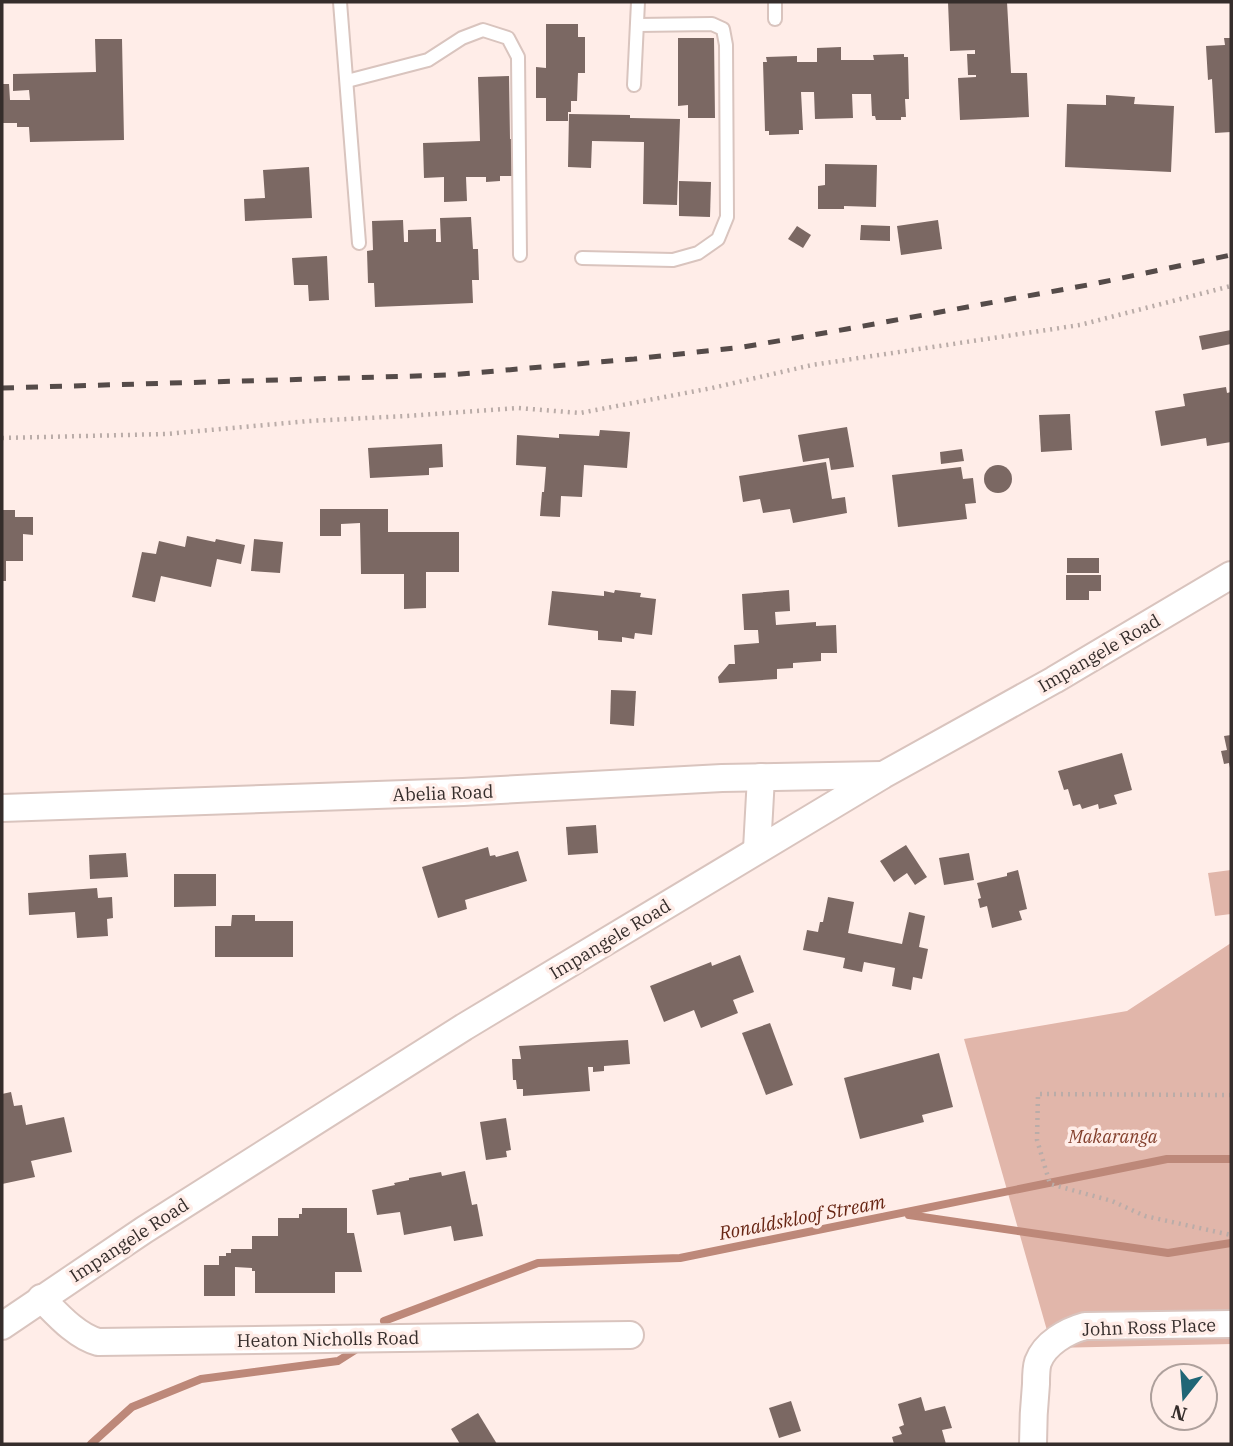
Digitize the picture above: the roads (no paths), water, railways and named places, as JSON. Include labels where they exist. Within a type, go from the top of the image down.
[{"type":"street","name":"Impangele Road","points":[[2,1326],[144,1230],[459,1029],[757,849],[1054,680],[1231,575]]},
{"type":"street","name":"Abelia Road","points":[[2,808],[463,792],[722,778],[884,775]]},
{"type":"street","points":[[757,849],[761,777]]},
{"type":"street","name":"Heaton Nicholls Road","points":[[41,1298],[78,1331],[99,1342],[630,1335]]},
{"type":"street","name":"John Ross Place","points":[[1033,1444],[1032,1421],[1038,1363],[1043,1353],[1065,1334],[1085,1326],[1231,1324]]},
{"type":"lane","points":[[340,2],[359,243]]},
{"type":"lane","points":[[634,85],[638,2]]},
{"type":"lane","points":[[775,2],[775,19]]},
{"type":"lane","points":[[582,258],[673,260],[698,253],[718,239],[727,216],[726,46],[723,29],[712,24],[638,25]]},
{"type":"lane","points":[[347,82],[428,60],[462,38],[483,30],[508,38],[518,57],[520,255]]},
{"type":"waterway","name":"Ronaldskloof Stream","points":[[384,1321],[538,1263],[680,1258],[1167,1159],[1231,1159]]},
{"type":"waterway","points":[[909,1215],[1168,1253],[1231,1243]]},
{"type":"waterway","name":"Ronaldskloof Stream","points":[[91,1444],[132,1407],[201,1379],[338,1361],[360,1347]]},
{"type":"railway","points":[[2,388],[449,375],[634,359],[743,347],[847,329],[1093,284],[1231,255]]},
{"type":"park label","name":"Makaranga","points":[[1113,1136]]}]
